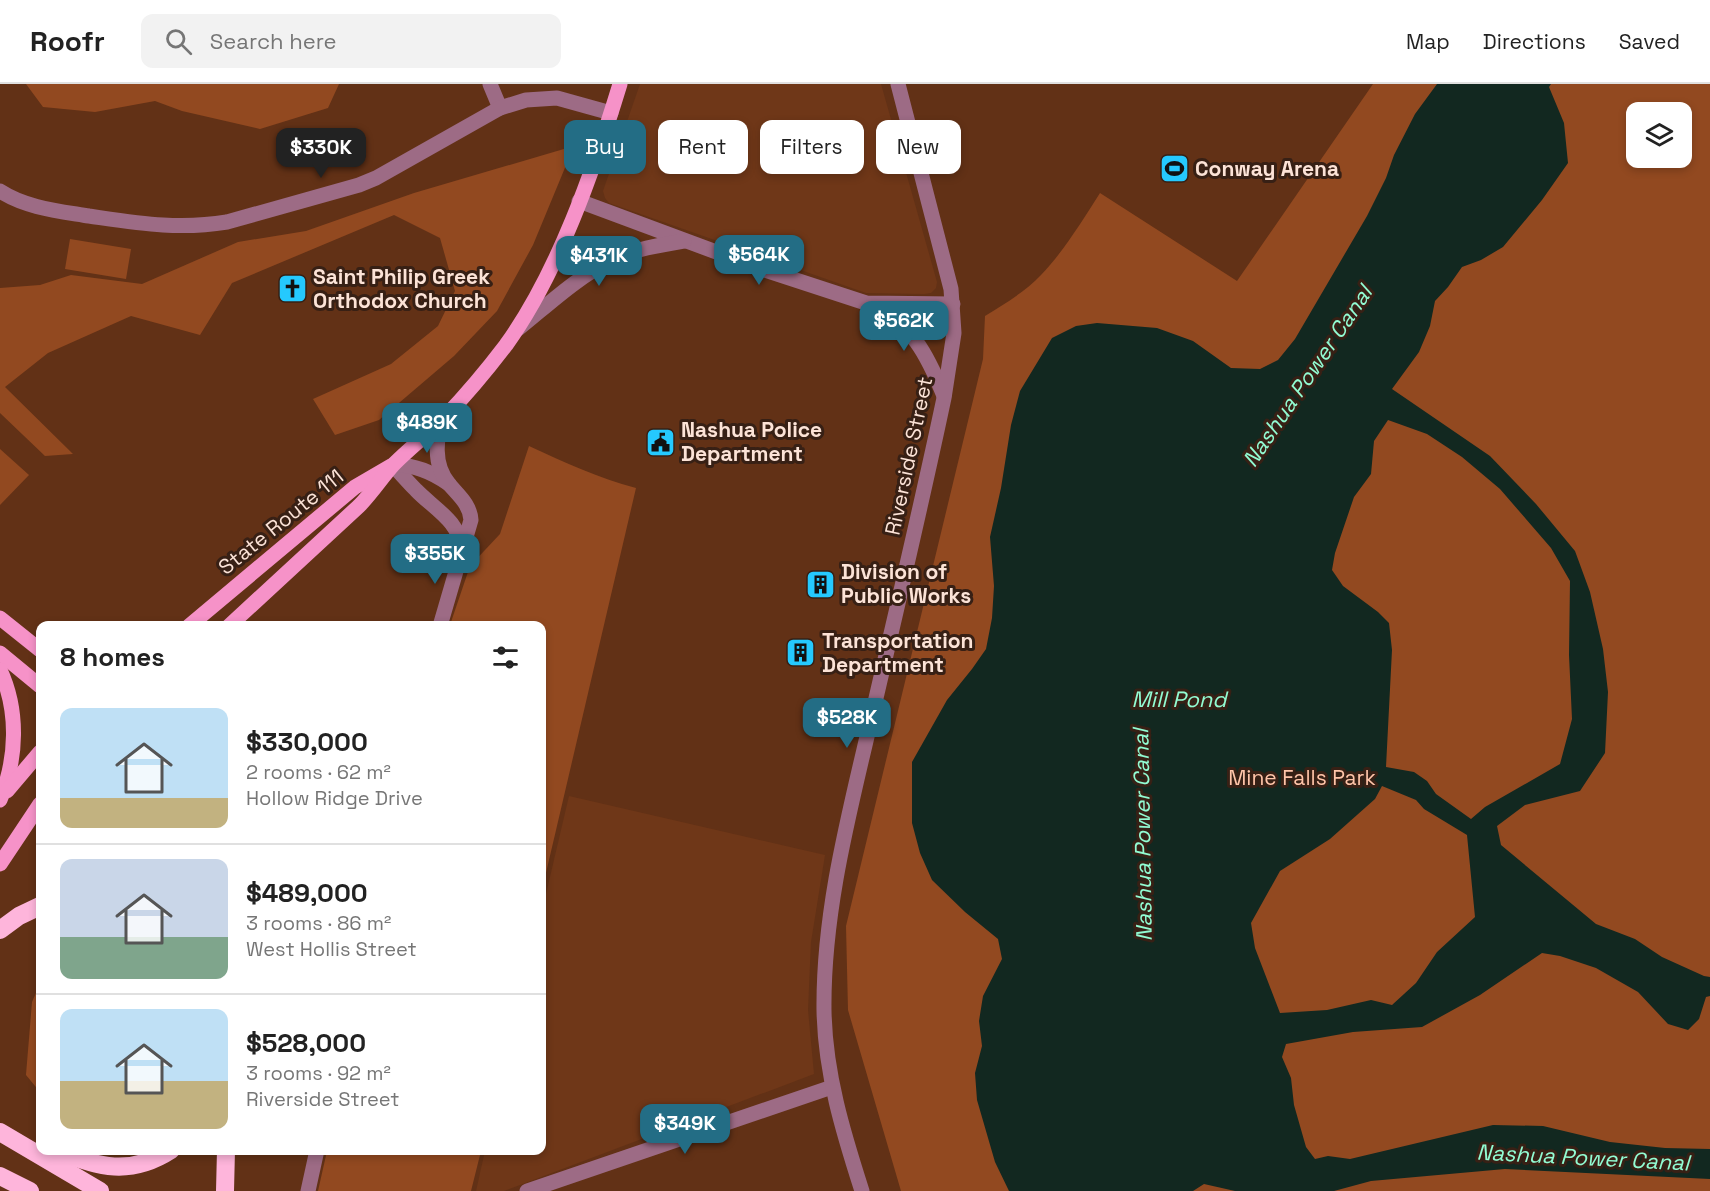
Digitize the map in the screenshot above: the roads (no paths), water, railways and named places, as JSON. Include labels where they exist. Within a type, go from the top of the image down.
[{"type":"highway","points":[[0,930],[19,916],[36,908]]},
{"type":"highway","points":[[0,1126],[36,1141]]},
{"type":"highway","points":[[0,1132],[36,1153]]},
{"type":"highway","points":[[39,1155],[100,1191]]},
{"type":"highway","points":[[69,1155],[91,1164],[118,1167],[144,1163],[161,1155]]},
{"type":"highway","points":[[225,1191],[226,1155]]},
{"type":"highway","points":[[0,1176],[30,1191]]},
{"type":"main road","points":[[393,465],[446,416],[514,333],[553,263],[579,201],[620,84]]},
{"type":"main road","name":"State Route 111","points":[[195,621],[355,487],[393,465]]},
{"type":"main road","name":"State Route 111","points":[[234,621],[360,506],[393,465]]},
{"type":"main road","points":[[0,618],[36,647]]},
{"type":"main road","points":[[0,653],[36,683]]},
{"type":"main road","points":[[0,670],[9,697],[14,735],[10,772],[0,800]]},
{"type":"main road","points":[[0,800],[36,757]]},
{"type":"main road","points":[[0,864],[36,810]]},
{"type":"street","points":[[490,84],[500,108]]},
{"type":"street","name":"Riverside Street","points":[[862,1191],[840,1123],[832,1087],[824,1012],[826,936],[851,805],[922,499],[952,358],[953,304],[949,280],[898,84]]},
{"type":"street","points":[[0,191],[24,202],[61,211],[151,226],[207,225],[227,222],[359,185],[376,178],[500,108],[526,100],[557,98],[611,113]]},
{"type":"street","points":[[579,201],[762,269],[866,303],[891,315],[910,332],[928,360],[944,398]]},
{"type":"street","points":[[514,333],[566,290],[613,259],[646,248],[687,241]]},
{"type":"street","points":[[866,303],[953,304]]},
{"type":"street","points":[[441,621],[471,516],[467,505],[449,484],[440,465],[437,446],[440,429],[446,416]]},
{"type":"street","points":[[393,465],[408,465],[449,484]]},
{"type":"street","points":[[393,465],[417,492],[453,524],[461,539],[461,553]]},
{"type":"street","points":[[527,1191],[832,1087]]},
{"type":"street","points":[[308,1191],[316,1155]]},
{"type":"water","name":"Mill Pond","points":[[1437,84],[1551,84],[1549,87],[1564,123],[1568,163],[1542,200],[1503,247],[1481,260],[1462,267],[1435,301],[1430,326],[1419,352],[1392,389],[1490,456],[1536,504],[1575,551],[1590,592],[1603,649],[1608,692],[1605,753],[1580,791],[1525,805],[1497,826],[1501,845],[1596,924],[1635,939],[1662,957],[1710,977],[1710,996],[1706,997],[1699,1019],[1688,1030],[1668,1024],[1638,992],[1596,968],[1560,956],[1542,953],[1480,995],[1422,1027],[1353,1032],[1286,1044],[1282,1057],[1291,1078],[1294,1105],[1306,1147],[1315,1159],[1328,1156],[1350,1159],[1493,1125],[1543,1126],[1610,1142],[1665,1148],[1710,1149],[1710,1179],[1505,1169],[1371,1181],[1334,1191],[1235,1191],[1204,1184],[1193,1191],[1009,1191],[995,1162],[977,1100],[975,1073],[982,1046],[979,1021],[983,996],[1002,959],[998,939],[965,912],[932,880],[920,853],[912,823],[912,762],[947,700],[986,649],[992,618],[994,586],[990,537],[1011,425],[1020,391],[1052,338],[1076,326],[1097,323],[1157,328],[1193,341],[1231,368],[1260,369],[1278,360],[1295,339],[1367,216],[1415,114]],"holes":[[[1388,420],[1427,434],[1462,457],[1500,489],[1551,548],[1570,581],[1569,655],[1572,719],[1560,764],[1485,807],[1471,819],[1436,794],[1427,781],[1414,772],[1386,767],[1392,650],[1389,623],[1343,586],[1332,570],[1335,553],[1354,497],[1371,474],[1374,441]],[[1382,786],[1416,800],[1424,809],[1467,835],[1475,917],[1437,952],[1416,983],[1392,1005],[1371,1000],[1327,1010],[1280,1013],[1255,948],[1251,923],[1280,871],[1330,839],[1375,799]]]},
{"type":"place","name":"Conway Arena","points":[[1174,169]]},
{"type":"place","name":"Saint Philip Greek Orthodox Church","points":[[292,289]]},
{"type":"place","name":"Nashua Police Department","points":[[660,442]]},
{"type":"place","name":"Division of Public Works","points":[[820,584]]},
{"type":"place","name":"Transportation Department","points":[[801,653]]},
{"type":"water label","name":"Nashua Power Canal","points":[[1307,376]]},
{"type":"water label","name":"Nashua Power Canal","points":[[1142,835]]},
{"type":"water label","name":"Nashua Power Canal","points":[[1583,1157]]},
{"type":"park label","name":"Mine Falls Park","points":[[1302,778]]}]
